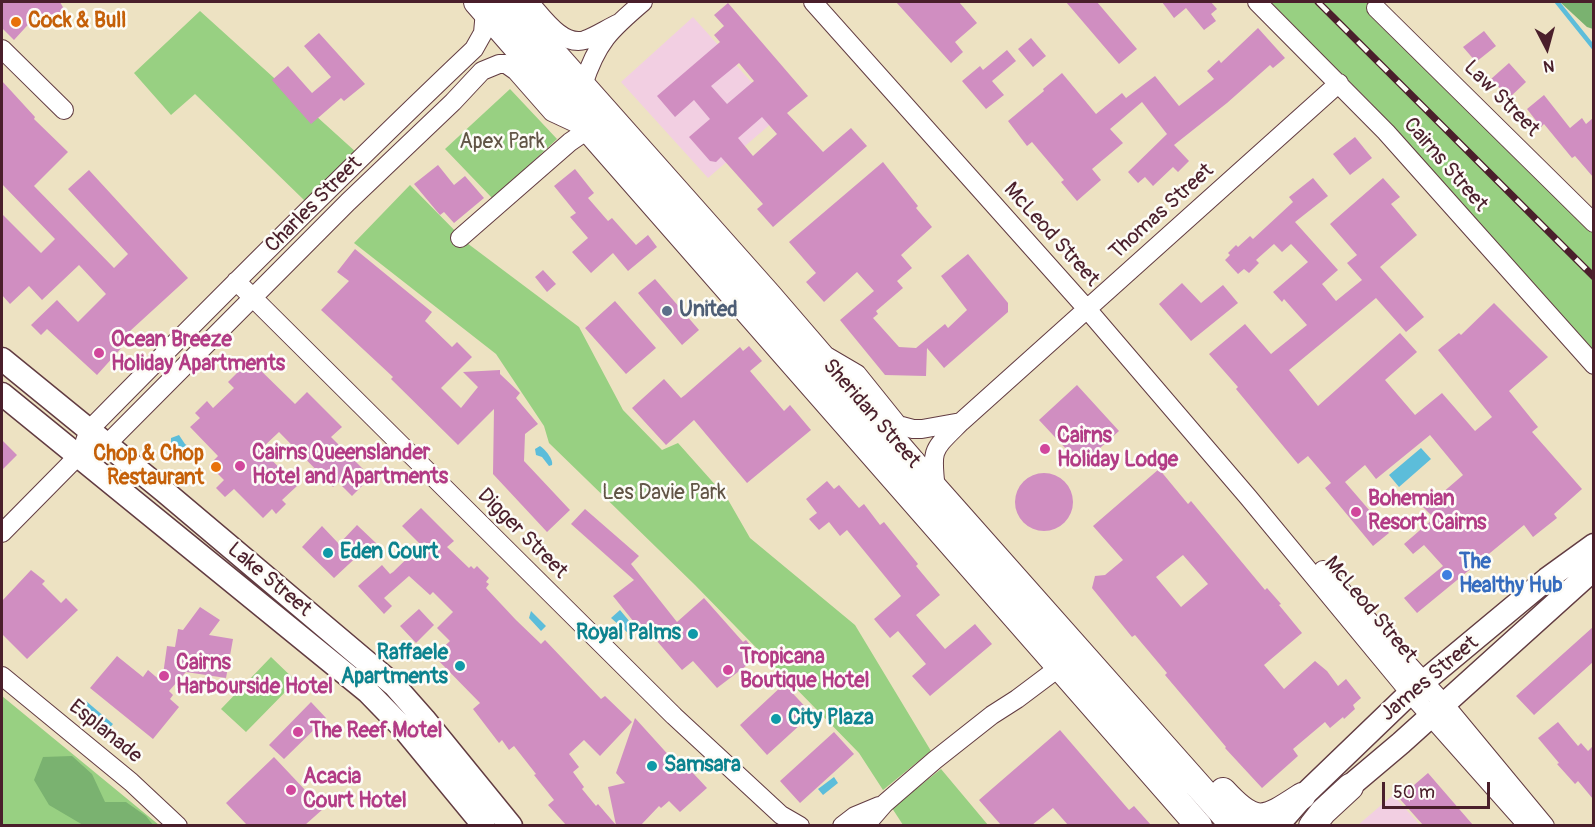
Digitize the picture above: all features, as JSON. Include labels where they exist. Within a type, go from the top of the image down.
[{"type":"highway","name":"Sheridan Street","points":[[508,2],[813,347],[936,490],[1068,655],[1199,825]]},
{"type":"highway","name":"Sheridan Street","points":[[481,6],[681,236],[1068,655],[1234,825]]},
{"type":"highway","points":[[1068,655],[1102,660],[1120,674],[1244,812],[1253,816],[1267,816],[1302,796]]},
{"type":"highway","points":[[1312,825],[1350,787]]},
{"type":"main road","name":"Lake Street","points":[[2,359],[164,491],[394,686],[511,825]]},
{"type":"main road","points":[[9,400],[25,401],[33,392],[35,385]]},
{"type":"main road","name":"Lake Street","points":[[9,400],[368,692],[404,729],[484,825]]},
{"type":"main road","name":"James Street","points":[[1277,825],[1302,796],[1417,688],[1513,610],[1547,579],[1593,545]]},
{"type":"main road","name":"James Street","points":[[1302,825],[1350,787],[1593,569]]},
{"type":"street","points":[[529,2],[561,35],[574,40],[583,40],[619,23]]},
{"type":"street","points":[[583,85],[593,56],[602,42],[643,2]]},
{"type":"street","name":"McLeod Street","points":[[813,2],[1087,309],[1252,502],[1417,688],[1545,825]]},
{"type":"street","name":"Cairns Street","points":[[1257,2],[1386,132],[1593,365]]},
{"type":"street","name":"Charles Street","points":[[97,437],[128,390],[360,157],[474,50],[483,33],[481,6]]},
{"type":"street","name":"Law Street","points":[[1376,8],[1593,223]]},
{"type":"street","points":[[2,49],[64,110]]},
{"type":"street","name":"Charles Street","points":[[2,532],[97,437],[144,406],[482,71],[499,64],[506,64],[516,71],[552,112],[589,129]]},
{"type":"street","points":[[454,68],[470,84]]},
{"type":"street","name":"Thomas Street","points":[[936,490],[933,455],[937,446],[1339,83]]},
{"type":"street","points":[[460,238],[567,145],[589,129]]},
{"type":"street","name":"Digger Street","points":[[236,281],[674,716],[784,820],[800,825]]},
{"type":"street","points":[[813,347],[857,374],[898,424],[913,429],[922,429],[961,422]]},
{"type":"street","points":[[128,390],[144,406]]},
{"type":"street","points":[[148,512],[150,501],[157,493],[164,491]]},
{"type":"street","points":[[865,825],[884,804],[992,715],[1017,699],[1068,655]]},
{"type":"street","name":"Esplanade","points":[[2,676],[130,782],[178,825]]},
{"type":"street","name":"McLeod Street","points":[[1437,710],[1528,825]]},
{"type":"street","points":[[842,825],[855,816],[884,804]]},
{"type":"shaded area","points":[[693,17],[781,115],[708,178],[621,82]]},
{"type":"shaded area","points":[[1393,795],[1420,825],[1358,825]]},
{"type":"green space","points":[[1270,2],[1368,2],[1593,230],[1593,353],[1371,103]]},
{"type":"green space","points":[[1560,2],[1593,2],[1593,29],[1587,27]]},
{"type":"green space","points":[[200,11],[357,153],[305,201],[195,94],[171,115],[134,73]]},
{"type":"green space","name":"Apex Park","points":[[510,89],[557,139],[493,199],[445,149]]},
{"type":"green space","name":"Les Davie Park","points":[[410,185],[467,243],[579,327],[623,410],[662,450],[678,443],[727,498],[750,538],[855,625],[931,751],[883,790],[859,753],[695,585],[549,443],[544,426],[496,354],[354,243]]},
{"type":"green space","points":[[271,657],[296,681],[246,732],[221,709]]},
{"type":"green space","points":[[2,696],[159,825],[2,825]]},
{"type":"green space","points":[[72,756],[92,774],[105,802],[126,802],[146,816],[153,825],[83,825],[49,805],[34,780],[43,757]]},
{"type":"green space","points":[[941,769],[988,825],[903,825],[892,808]]},
{"type":"water","points":[[179,435],[185,444],[196,451],[190,453],[190,458],[184,459],[182,456],[178,459],[179,452],[171,446],[171,438]]},
{"type":"water","points":[[540,446],[549,455],[552,465],[549,466],[542,457],[536,455],[535,449]]},
{"type":"water","points":[[1421,448],[1431,459],[1399,487],[1389,475]]},
{"type":"water","points":[[620,610],[635,628],[628,633],[611,618]]},
{"type":"water","points":[[531,611],[546,626],[541,631],[529,618]]},
{"type":"water","points":[[86,701],[113,724],[105,733],[77,710]]},
{"type":"water","points":[[834,777],[838,783],[823,795],[818,789]]},
{"type":"building","name":"Cock & Bull","points":[[2,2],[60,2],[64,9],[46,27],[35,17],[14,40],[2,28]]},
{"type":"building","points":[[896,2],[959,2],[977,23],[955,42],[963,52],[951,63]]},
{"type":"building","points":[[1066,2],[1097,2],[1137,49],[1119,64]]},
{"type":"building","points":[[1162,2],[1211,2],[1217,9],[1211,14],[1216,21],[1204,30],[1186,8],[1174,18]]},
{"type":"building","points":[[728,3],[808,96],[787,113],[823,152],[851,128],[867,146],[773,227],[757,209],[763,204],[721,157],[716,162],[710,161],[689,137],[710,119],[694,100],[675,117],[657,96],[720,42],[714,35],[724,26],[714,15]],"holes":[[[739,63],[754,81],[727,104],[711,86]],[[762,117],[777,134],[753,156],[738,138]]]},
{"type":"building","points":[[1258,28],[1285,58],[1273,68],[1270,65],[1174,145],[1189,161],[1178,172],[1173,167],[1153,186],[1145,177],[1138,183],[1128,172],[1167,134],[1142,102],[1110,129],[1123,143],[1092,169],[1101,180],[1077,201],[1061,182],[1064,180],[1032,142],[1027,146],[1008,121],[1062,73],[1096,114],[1122,93],[1126,98],[1155,76],[1179,106],[1214,79],[1207,71],[1219,60],[1221,63]]},
{"type":"building","points":[[1484,31],[1496,46],[1476,62],[1463,47]]},
{"type":"building","points":[[319,33],[365,84],[344,101],[341,98],[311,124],[272,80],[288,66],[312,93],[331,77],[304,46]]},
{"type":"building","points":[[1031,38],[1046,56],[1033,67],[1018,49]]},
{"type":"building","points":[[1007,50],[1016,61],[992,81],[1004,95],[986,109],[962,81],[980,66],[983,70]]},
{"type":"building","points":[[1509,63],[1526,82],[1509,98],[1491,79]]},
{"type":"building","points":[[2,81],[35,117],[34,119],[68,152],[34,186],[114,268],[128,254],[68,189],[89,170],[188,278],[130,331],[134,334],[97,375],[47,329],[41,335],[31,325],[57,300],[78,322],[106,294],[79,265],[42,300],[29,286],[10,304],[2,295],[2,214],[41,253],[55,239],[2,184]]},
{"type":"building","points":[[1544,95],[1570,128],[1582,118],[1586,124],[1593,118],[1593,177],[1575,156],[1572,158],[1544,124],[1541,127],[1527,109]]},
{"type":"building","points":[[1355,137],[1372,158],[1350,175],[1333,154]]},
{"type":"building","points":[[883,162],[932,227],[901,255],[912,268],[897,281],[903,288],[876,311],[878,314],[873,318],[899,347],[916,348],[945,324],[948,328],[967,310],[941,276],[968,254],[1008,303],[1008,312],[944,368],[927,348],[926,376],[885,375],[840,320],[874,291],[857,272],[824,302],[806,282],[816,273],[789,242]]},
{"type":"building","points":[[438,165],[454,185],[465,176],[484,198],[454,223],[444,212],[440,215],[414,184]]},
{"type":"building","points":[[575,169],[594,193],[588,198],[608,221],[612,218],[636,245],[648,235],[657,247],[628,271],[613,253],[591,273],[572,252],[588,238],[570,217],[576,213],[554,186]]},
{"type":"building","points":[[1313,178],[1328,196],[1295,222],[1338,270],[1322,284],[1336,301],[1362,280],[1347,263],[1357,255],[1330,224],[1383,178],[1400,197],[1391,204],[1417,235],[1380,267],[1424,317],[1406,332],[1376,298],[1289,370],[1318,406],[1400,333],[1417,352],[1385,380],[1415,415],[1442,393],[1475,431],[1492,417],[1438,350],[1459,333],[1461,335],[1494,303],[1548,357],[1509,391],[1538,427],[1532,432],[1582,489],[1554,514],[1557,518],[1533,537],[1524,525],[1417,613],[1404,598],[1443,566],[1424,545],[1413,554],[1404,544],[1434,518],[1423,507],[1463,475],[1430,435],[1376,479],[1365,465],[1345,482],[1389,533],[1373,546],[1325,488],[1331,483],[1308,456],[1298,464],[1209,354],[1245,324],[1271,354],[1307,325],[1284,299],[1282,302],[1273,292],[1308,262],[1291,244],[1282,252],[1274,244],[1256,260],[1259,263],[1249,273],[1244,269],[1238,274],[1225,260],[1236,245],[1238,247],[1250,236],[1253,239],[1293,202],[1289,197]]},
{"type":"building","points":[[355,249],[432,312],[425,321],[452,347],[457,342],[472,357],[441,388],[461,408],[478,387],[463,372],[500,370],[500,374],[520,393],[516,398],[538,424],[525,434],[524,461],[570,510],[547,532],[493,474],[494,409],[458,445],[391,379],[393,377],[321,310],[349,281],[337,272]]},
{"type":"building","points":[[543,270],[556,284],[547,292],[535,277]]},
{"type":"building","points":[[655,279],[699,330],[682,345],[638,293]]},
{"type":"building","points":[[1182,283],[1201,303],[1223,285],[1238,303],[1191,341],[1159,304]]},
{"type":"building","points":[[615,301],[656,348],[626,374],[585,328]]},
{"type":"building","points":[[749,346],[762,361],[750,371],[784,411],[790,405],[811,430],[747,483],[694,420],[666,445],[632,408],[664,379],[681,398],[740,347],[743,351]]},
{"type":"building","points":[[250,360],[295,404],[307,392],[342,427],[331,437],[371,477],[352,496],[338,482],[333,487],[279,432],[261,449],[297,486],[282,500],[286,504],[276,514],[272,509],[263,518],[234,489],[225,497],[216,488],[224,480],[209,465],[218,456],[190,427],[200,418],[195,413],[207,401],[213,408],[234,388],[228,382]]},
{"type":"building","points":[[1077,385],[1119,431],[1081,465],[1039,420]]},
{"type":"building","points":[[2,440],[17,455],[2,470]]},
{"type":"building","points":[[1159,469],[1188,504],[1191,501],[1265,590],[1267,588],[1281,604],[1279,605],[1302,633],[1264,665],[1284,689],[1315,661],[1327,671],[1338,686],[1346,679],[1361,698],[1353,705],[1355,709],[1330,728],[1325,722],[1293,749],[1298,756],[1262,788],[1225,748],[1135,635],[1132,637],[1092,588],[1095,576],[1105,575],[1123,560],[1093,526]],"holes":[[[1183,555],[1208,584],[1181,607],[1156,577]]]},
{"type":"building","points":[[1038,473],[1050,473],[1065,481],[1073,496],[1073,508],[1065,523],[1050,531],[1038,531],[1023,523],[1015,508],[1015,496],[1023,481]]},
{"type":"building","points":[[827,481],[834,489],[839,485],[859,508],[864,504],[880,525],[884,522],[940,595],[916,615],[945,649],[975,624],[992,644],[930,696],[912,676],[926,664],[898,631],[890,638],[874,619],[901,596],[847,530],[840,536],[829,522],[819,530],[809,519],[817,513],[806,499]]},
{"type":"building","points":[[421,508],[454,541],[447,547],[469,568],[471,566],[474,569],[477,566],[489,578],[486,588],[516,620],[541,644],[545,640],[601,699],[605,696],[632,722],[600,756],[584,740],[569,754],[579,767],[573,772],[584,787],[582,789],[616,825],[566,825],[548,805],[554,800],[514,746],[509,750],[502,740],[499,743],[473,709],[480,703],[434,656],[450,641],[437,628],[453,612],[433,592],[430,595],[409,576],[384,598],[392,606],[384,614],[358,586],[382,565],[390,574],[421,545],[402,526]]},
{"type":"building","points":[[585,509],[639,556],[631,564],[677,622],[704,598],[743,642],[746,640],[759,656],[717,688],[693,661],[682,670],[650,633],[646,637],[613,596],[634,580],[571,524]]},
{"type":"building","name":"Eden Court","points":[[357,525],[377,544],[366,555],[363,551],[334,578],[302,547],[322,526],[339,544]]},
{"type":"building","points":[[31,570],[45,581],[42,584],[61,603],[66,598],[78,610],[27,659],[2,634],[2,601]]},
{"type":"building","points":[[200,607],[220,620],[209,635],[233,639],[226,678],[186,672],[169,691],[173,695],[170,699],[179,707],[153,739],[90,688],[117,656],[143,677],[148,670],[162,682],[167,646],[175,647],[178,629],[183,630]]},
{"type":"building","points":[[419,609],[434,625],[416,643],[400,626]]},
{"type":"building","points":[[1593,627],[1593,662],[1534,715],[1516,696]]},
{"type":"building","name":"City Plaza","points":[[784,684],[812,714],[767,755],[740,725]]},
{"type":"building","points":[[311,702],[326,718],[284,759],[269,745]]},
{"type":"building","name":"Samsara","points":[[635,718],[673,760],[677,756],[707,788],[680,812],[669,801],[661,808],[659,806],[641,825],[616,825],[608,787],[625,783],[616,773]]},
{"type":"building","points":[[1558,722],[1578,746],[1581,743],[1588,751],[1593,746],[1593,799],[1578,781],[1575,784],[1538,738]]},
{"type":"building","points":[[1060,730],[1129,810],[1134,806],[1151,825],[1068,825],[1053,808],[1032,825],[1001,825],[979,800]]},
{"type":"building","name":"City Plaza","points":[[834,732],[854,754],[800,803],[780,781]]},
{"type":"building","points":[[274,757],[323,809],[305,825],[247,825],[226,803]]},
{"type":"building","points":[[1428,773],[1473,825],[1423,825],[1399,798]]},
{"type":"waterway","points":[[1557,2],[1594,48]]},
{"type":"railway","points":[[1318,2],[1594,277]]},
{"type":"place","name":"Cock & Bull","points":[[16,22]]},
{"type":"place","name":"United","points":[[667,311]]},
{"type":"place","name":"Ocean Breeze Holiday Apartments","points":[[99,353]]},
{"type":"place","name":"Cairns Holiday Lodge","points":[[1045,449]]},
{"type":"place","name":"Cairns Queenslander Hotel and Apartments","points":[[240,466]]},
{"type":"place","name":"Chop & Chop Restaurant","points":[[216,467]]},
{"type":"place","name":"Bohemian Resort Cairns","points":[[1356,512]]},
{"type":"place","name":"Eden Court","points":[[328,553]]},
{"type":"place","name":"The Healthy Hub","points":[[1447,575]]},
{"type":"place","name":"Royal Palms","points":[[693,634]]},
{"type":"place","name":"Raffaele Apartments","points":[[460,666]]},
{"type":"place","name":"Tropicana Boutique Hotel","points":[[728,670]]},
{"type":"place","name":"Cairns Harbourside Hotel","points":[[164,676]]},
{"type":"place","name":"City Plaza","points":[[776,719]]},
{"type":"place","name":"The Reef Motel","points":[[298,732]]},
{"type":"place","name":"Samsara","points":[[652,766]]},
{"type":"place","name":"Acacia Court Hotel","points":[[291,790]]}]
